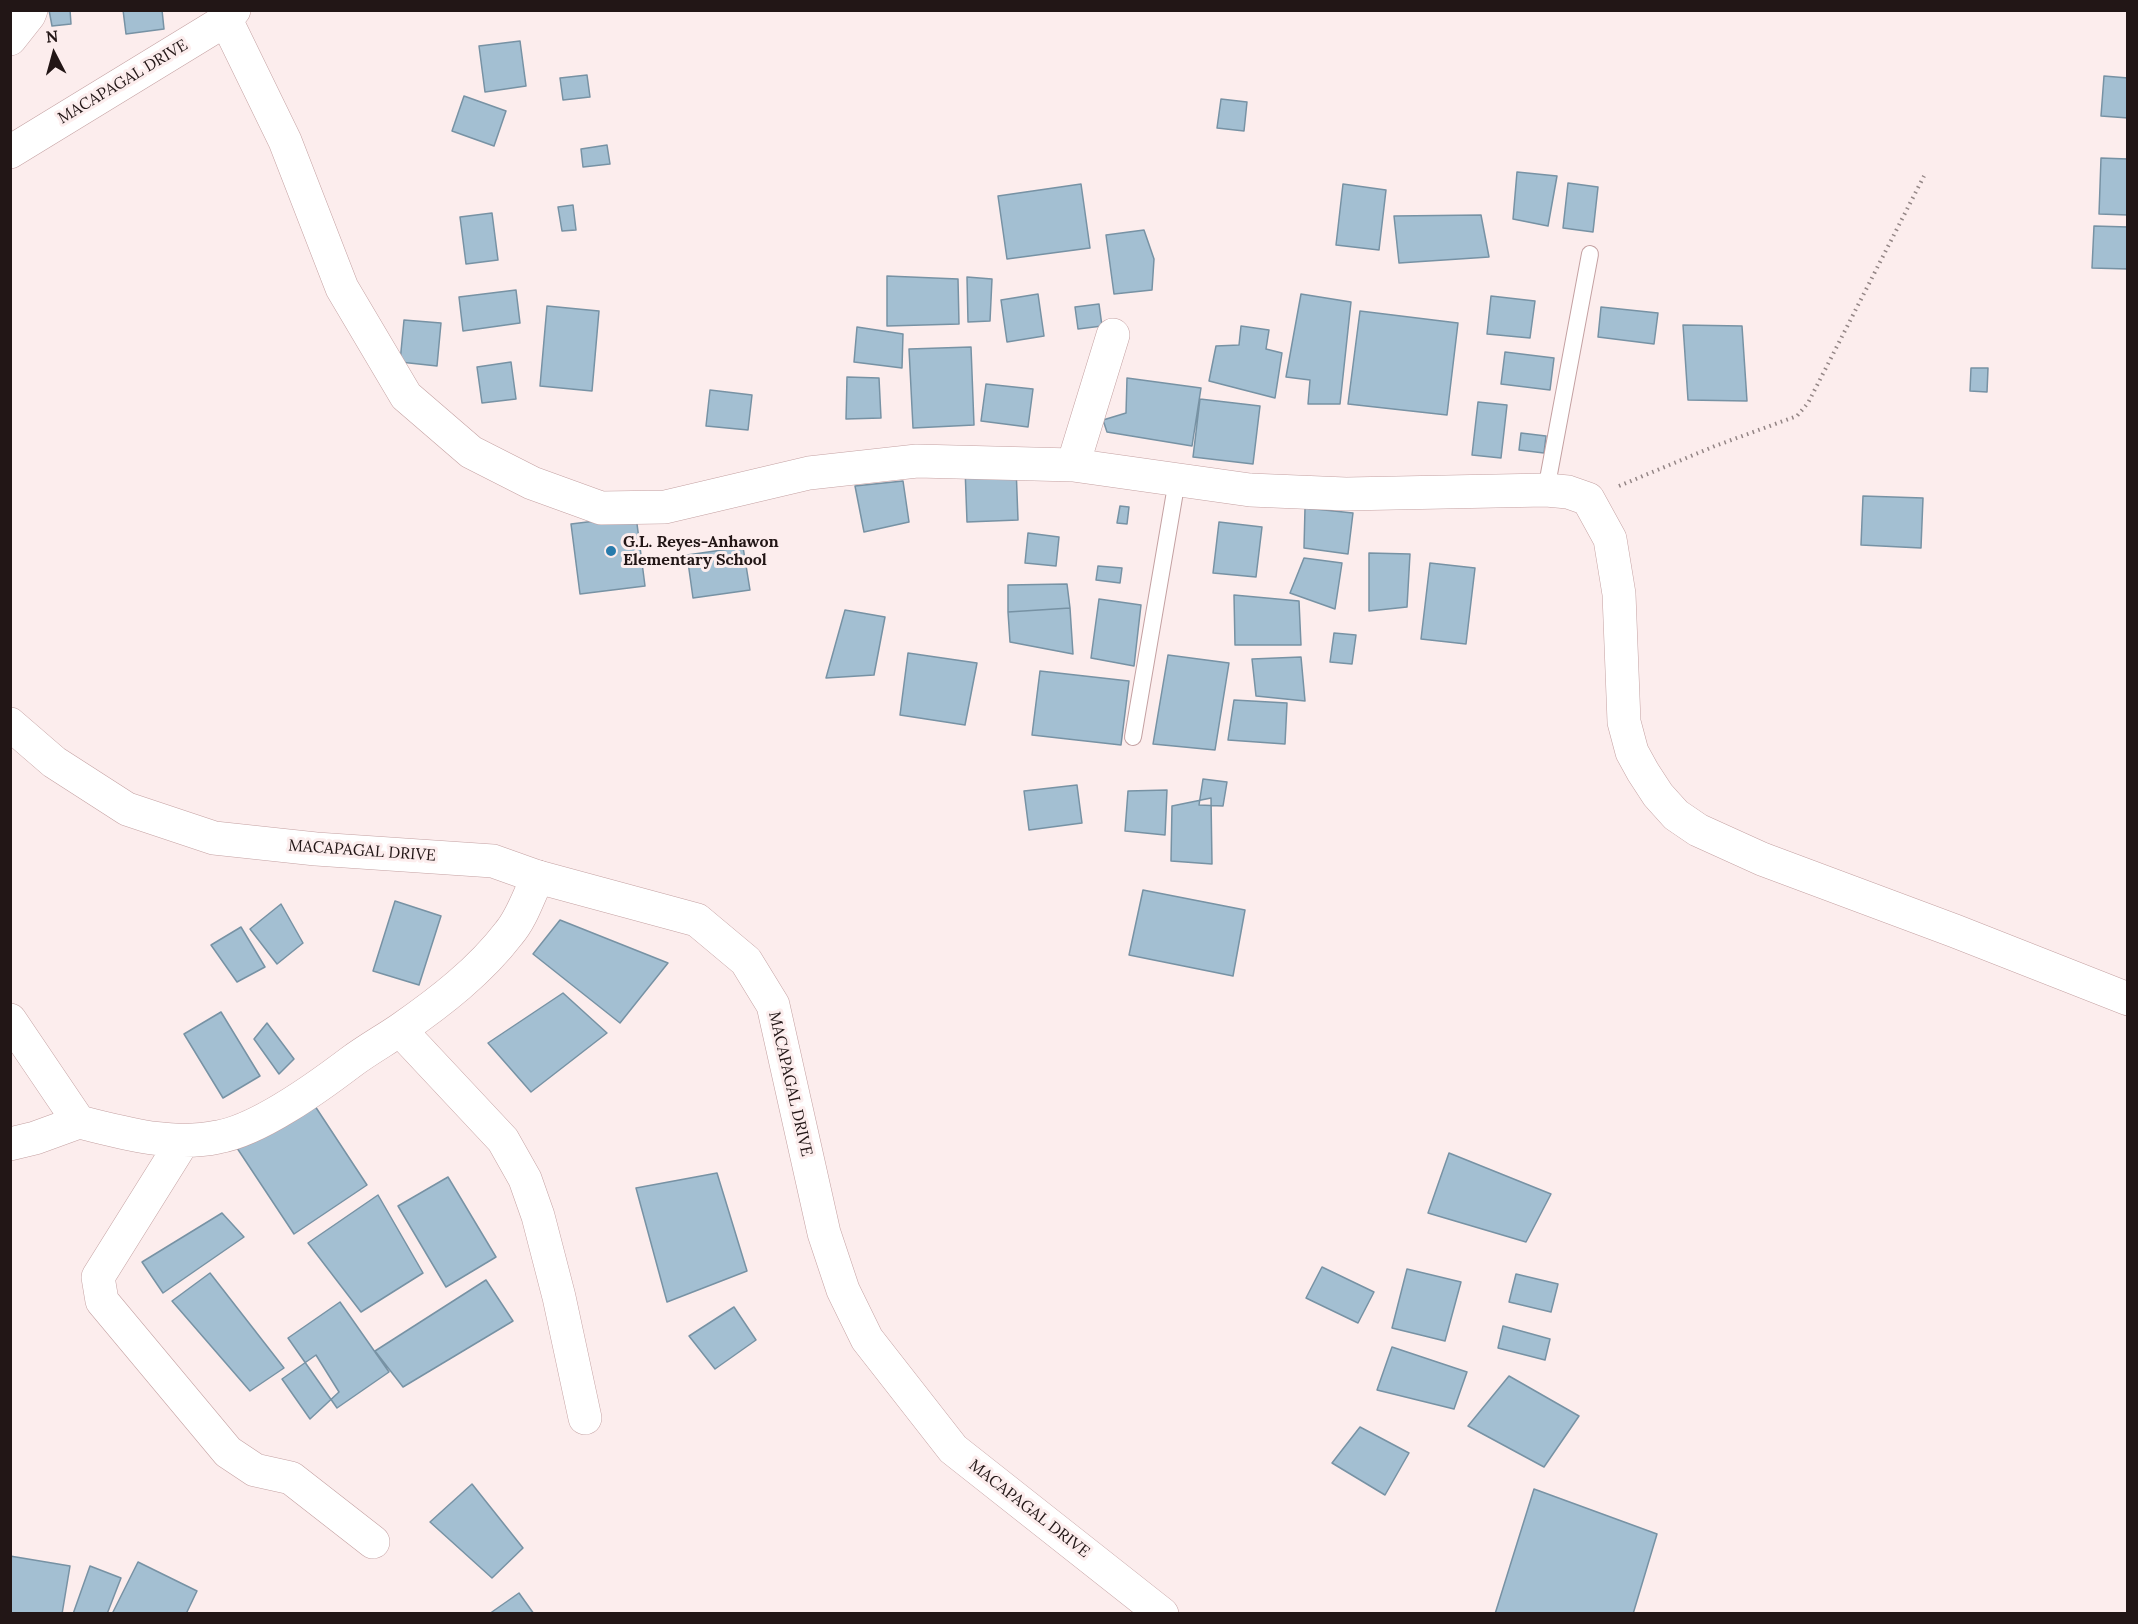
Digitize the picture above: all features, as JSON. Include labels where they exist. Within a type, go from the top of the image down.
[{"type":"street","points":[[10,39],[31,10]]},
{"type":"street","points":[[230,15],[285,141],[342,288],[406,396],[471,452],[532,483],[601,508],[665,507],[810,473],[917,461],[1072,465],[1251,490],[1346,494],[1546,490],[1568,492],[1588,499],[1610,539],[1619,594],[1624,722],[1632,752],[1643,772],[1658,795],[1677,815],[1698,830],[1762,859],[1955,931],[2127,999]]},
{"type":"street","name":"MACAPAGAL DRIVE","points":[[10,152],[230,15]]},
{"type":"street","points":[[1072,465],[1113,335]]},
{"type":"street","name":"MACAPAGAL DRIVE","points":[[10,724],[54,762],[127,809],[214,838],[316,849],[493,861],[538,877],[697,920],[746,961],[772,1005],[824,1233],[843,1290],[867,1339],[953,1449],[1162,1614]]},
{"type":"street","points":[[10,1144],[36,1138],[79,1122],[145,1138],[183,1141],[219,1137],[253,1125],[331,1078],[352,1061],[400,1030],[473,974],[511,931],[538,877]]},
{"type":"street","points":[[10,1020],[79,1122]]},
{"type":"street","points":[[400,1030],[504,1140],[525,1179],[538,1216],[559,1297],[585,1418]]},
{"type":"street","points":[[183,1141],[98,1277],[102,1301],[228,1452],[255,1470],[291,1478],[374,1542]]},
{"type":"lane","points":[[1546,490],[1590,254]]},
{"type":"lane","points":[[1133,737],[1177,480]]},
{"type":"path","points":[[1588,499],[1715,446],[1797,416],[1808,403],[1924,176]]},
{"type":"building","points":[[49,10],[70,10],[71,24],[52,26]]},
{"type":"building","points":[[123,10],[162,10],[164,29],[126,34]]},
{"type":"building","points":[[520,41],[526,86],[485,92],[479,46]]},
{"type":"building","points":[[587,75],[590,97],[563,100],[560,78]]},
{"type":"building","points":[[2104,76],[2128,78],[2128,118],[2101,116]]},
{"type":"building","points":[[464,96],[506,111],[494,146],[452,131]]},
{"type":"building","points":[[1221,99],[1247,102],[1244,131],[1217,128]]},
{"type":"building","points":[[607,145],[610,164],[583,167],[581,149]]},
{"type":"building","points":[[2101,158],[2128,159],[2128,215],[2099,214]]},
{"type":"building","points":[[1517,172],[1557,176],[1548,226],[1513,219]]},
{"type":"building","points":[[1568,183],[1598,187],[1593,232],[1563,228]]},
{"type":"building","points":[[1081,184],[1090,248],[1007,259],[998,196]]},
{"type":"building","points":[[1343,184],[1386,190],[1379,250],[1336,245]]},
{"type":"building","points":[[573,205],[576,230],[562,231],[558,207]]},
{"type":"building","points":[[492,213],[498,260],[466,264],[460,217]]},
{"type":"building","points":[[1481,215],[1489,257],[1399,263],[1394,216]]},
{"type":"building","points":[[2094,226],[2128,227],[2128,269],[2092,268]]},
{"type":"building","points":[[1144,230],[1154,259],[1152,290],[1114,294],[1106,235]]},
{"type":"building","points":[[887,276],[958,279],[959,324],[887,326]]},
{"type":"building","points":[[967,277],[992,279],[990,321],[968,322]]},
{"type":"building","points":[[516,290],[520,323],[463,331],[459,297]]},
{"type":"building","points":[[1038,294],[1044,336],[1007,342],[1001,300]]},
{"type":"building","points":[[1301,294],[1351,302],[1340,404],[1308,404],[1310,380],[1286,377]]},
{"type":"building","points":[[1491,296],[1535,301],[1530,338],[1487,334]]},
{"type":"building","points":[[1099,304],[1102,326],[1078,329],[1075,307]]},
{"type":"building","points":[[547,306],[599,311],[592,391],[540,386]]},
{"type":"building","points":[[1601,307],[1658,313],[1654,344],[1598,337]]},
{"type":"building","points":[[1360,311],[1458,323],[1447,415],[1348,404]]},
{"type":"building","points":[[404,320],[441,323],[437,366],[400,362]]},
{"type":"building","points":[[1683,325],[1742,326],[1747,401],[1688,400]]},
{"type":"building","points":[[1241,326],[1269,330],[1266,349],[1282,353],[1275,398],[1209,381],[1216,346],[1239,345]]},
{"type":"building","points":[[857,327],[903,334],[902,368],[854,362]]},
{"type":"building","points":[[971,347],[974,425],[913,428],[909,349]]},
{"type":"building","points":[[1505,352],[1554,358],[1550,390],[1501,384]]},
{"type":"building","points":[[511,362],[516,399],[482,403],[477,367]]},
{"type":"building","points":[[1971,368],[1988,368],[1987,392],[1970,391]]},
{"type":"building","points":[[847,377],[879,378],[881,418],[846,419]]},
{"type":"building","points":[[1127,378],[1201,388],[1192,446],[1107,432],[1103,420],[1126,413]]},
{"type":"building","points":[[986,384],[1033,389],[1028,427],[981,421]]},
{"type":"building","points":[[710,390],[752,395],[748,430],[706,426]]},
{"type":"building","points":[[1200,399],[1260,406],[1253,464],[1193,457]]},
{"type":"building","points":[[1478,402],[1507,405],[1501,458],[1472,455]]},
{"type":"building","points":[[1521,433],[1546,436],[1544,453],[1519,450]]},
{"type":"building","points":[[1016,466],[1018,520],[967,522],[965,468]]},
{"type":"building","points":[[903,481],[909,522],[864,532],[855,486]]},
{"type":"building","points":[[1863,496],[1923,498],[1921,548],[1861,545]]},
{"type":"building","points":[[1120,506],[1129,507],[1127,524],[1117,523]]},
{"type":"building","points":[[1305,508],[1353,513],[1348,554],[1304,548]]},
{"type":"building","points":[[636,516],[645,586],[580,594],[571,524]]},
{"type":"building","points":[[1219,522],[1262,527],[1256,577],[1213,573]]},
{"type":"building","points":[[1028,533],[1059,537],[1056,566],[1025,563]]},
{"type":"building","points":[[743,547],[750,590],[693,598],[687,555]]},
{"type":"building","points":[[1369,553],[1410,554],[1407,607],[1369,611]]},
{"type":"building","points":[[1304,558],[1342,563],[1335,609],[1290,593]]},
{"type":"building","points":[[1430,563],[1475,568],[1466,644],[1421,639]]},
{"type":"building","points":[[1098,566],[1122,568],[1120,583],[1096,580]]},
{"type":"building","points":[[1067,584],[1070,608],[1008,612],[1008,585]]},
{"type":"building","points":[[1234,595],[1299,601],[1301,645],[1235,645]]},
{"type":"building","points":[[1099,599],[1141,605],[1134,666],[1091,658]]},
{"type":"building","points":[[1070,608],[1073,654],[1010,642],[1008,612]]},
{"type":"building","points":[[845,610],[885,617],[874,675],[826,678]]},
{"type":"building","points":[[1334,633],[1356,635],[1352,664],[1330,662]]},
{"type":"building","points":[[908,653],[977,663],[965,725],[900,715]]},
{"type":"building","points":[[1168,655],[1229,663],[1215,750],[1153,744]]},
{"type":"building","points":[[1301,657],[1305,701],[1256,696],[1252,659]]},
{"type":"building","points":[[1040,671],[1129,681],[1121,745],[1032,735]]},
{"type":"building","points":[[1234,700],[1287,703],[1285,744],[1228,740]]},
{"type":"building","points":[[1203,779],[1227,782],[1223,806],[1199,805]]},
{"type":"building","points":[[1077,785],[1082,823],[1029,830],[1024,791]]},
{"type":"building","points":[[1167,790],[1165,835],[1125,831],[1128,791]]},
{"type":"building","points":[[1211,798],[1212,864],[1171,861],[1172,806]]},
{"type":"building","points":[[1143,890],[1245,910],[1233,976],[1129,955]]},
{"type":"building","points":[[395,901],[441,916],[419,985],[373,971]]},
{"type":"building","points":[[281,904],[303,943],[277,964],[250,929]]},
{"type":"building","points":[[560,920],[668,963],[620,1023],[533,954]]},
{"type":"building","points":[[241,927],[265,967],[237,982],[211,945]]},
{"type":"building","points":[[563,993],[607,1033],[531,1092],[488,1043]]},
{"type":"building","points":[[221,1012],[260,1076],[223,1098],[184,1034]]},
{"type":"building","points":[[267,1023],[294,1059],[279,1074],[254,1039]]},
{"type":"building","points":[[311,1100],[367,1185],[294,1234],[237,1148]]},
{"type":"building","points":[[1449,1153],[1551,1194],[1526,1242],[1428,1213]]},
{"type":"building","points":[[717,1173],[747,1271],[667,1302],[636,1188]]},
{"type":"building","points":[[448,1177],[496,1257],[446,1287],[398,1206]]},
{"type":"building","points":[[378,1195],[423,1273],[361,1312],[308,1243]]},
{"type":"building","points":[[222,1213],[244,1237],[163,1293],[142,1262]]},
{"type":"building","points":[[1322,1267],[1374,1292],[1358,1323],[1306,1298]]},
{"type":"building","points":[[1407,1269],[1461,1282],[1445,1341],[1392,1328]]},
{"type":"building","points":[[210,1273],[284,1368],[250,1391],[172,1301]]},
{"type":"building","points":[[1516,1274],[1558,1284],[1551,1312],[1509,1302]]},
{"type":"building","points":[[486,1280],[513,1321],[403,1387],[375,1351]]},
{"type":"building","points":[[340,1302],[389,1372],[337,1408],[288,1338]]},
{"type":"building","points":[[734,1307],[756,1340],[715,1369],[689,1336]]},
{"type":"building","points":[[1503,1326],[1550,1339],[1545,1360],[1498,1348]]},
{"type":"building","points":[[1392,1347],[1467,1372],[1454,1409],[1377,1390]]},
{"type":"building","points":[[316,1355],[339,1392],[310,1419],[282,1379]]},
{"type":"building","points":[[1509,1376],[1579,1416],[1544,1467],[1468,1426]]},
{"type":"building","points":[[1360,1427],[1409,1453],[1385,1495],[1332,1463]]},
{"type":"building","points":[[472,1484],[523,1548],[492,1578],[430,1522]]},
{"type":"building","points":[[1534,1489],[1657,1534],[1633,1614],[1495,1614]]},
{"type":"building","points":[[10,1556],[70,1566],[62,1614],[10,1614]]},
{"type":"building","points":[[138,1562],[197,1591],[186,1614],[112,1614]]},
{"type":"building","points":[[90,1566],[121,1578],[107,1614],[73,1614]]},
{"type":"building","points":[[519,1593],[534,1614],[489,1614]]},
{"type":"place","name":"G.L. Reyes-Anhawon Elementary School","points":[[611,551]]}]
